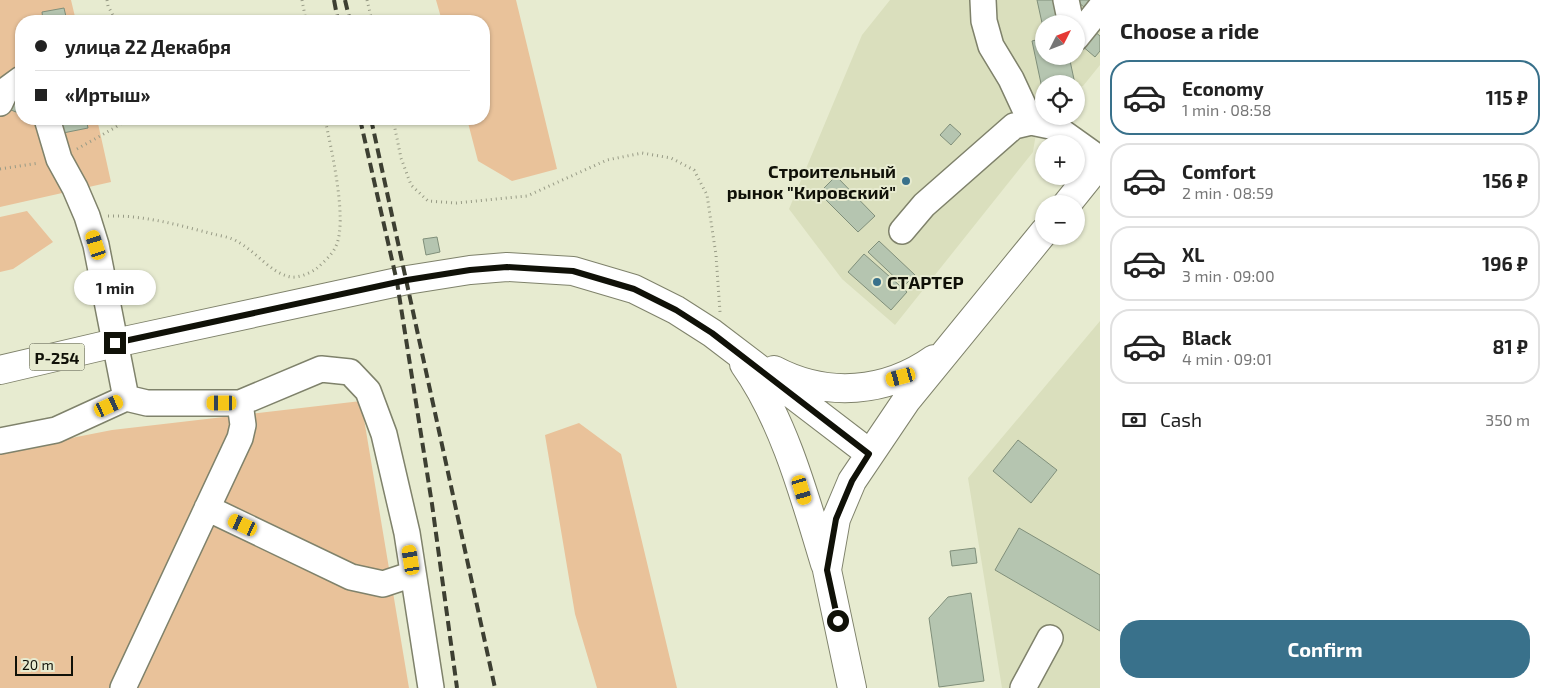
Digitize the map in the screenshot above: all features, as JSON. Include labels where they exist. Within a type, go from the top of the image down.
[{"type":"main road","points":[[1074,195],[1100,163]]},
{"type":"main road","points":[[827,570],[836,519],[852,481],[869,454],[906,401],[1035,243]]},
{"type":"main road","name":"Р-254","points":[[0,370],[115,343],[407,280],[470,270],[507,267],[573,271],[634,289],[676,310],[722,340],[869,454]]},
{"type":"main road","points":[[722,340],[788,377],[828,388],[861,388],[901,377],[950,348]]},
{"type":"main road","points":[[722,340],[758,383],[776,422],[802,490],[827,570],[852,688]]},
{"type":"street","points":[[983,0],[984,21],[991,46],[1011,79],[1031,122]]},
{"type":"street","points":[[1066,0],[1069,15]]},
{"type":"street","points":[[1085,33],[1100,8]]},
{"type":"street","points":[[0,103],[6,90],[15,83]]},
{"type":"street","points":[[902,231],[924,205],[1014,126],[1031,122],[1055,127],[1100,159]]},
{"type":"street","points":[[49,125],[59,159],[75,188],[96,245],[126,398]]},
{"type":"street","points":[[0,441],[56,430],[126,398],[146,402],[240,403],[321,369],[350,372],[368,391],[384,434],[407,533],[431,688]]},
{"type":"street","points":[[123,688],[240,438],[243,425],[240,403]]},
{"type":"street","points":[[207,508],[351,577],[383,584],[413,574]]},
{"type":"street","points":[[1023,688],[1050,638]]},
{"type":"path","points":[[107,0],[113,15]]},
{"type":"path","points":[[302,0],[305,15]]},
{"type":"path","points":[[367,0],[371,15]]},
{"type":"path","points":[[0,169],[33,165],[59,159],[119,125]]},
{"type":"path","points":[[86,216],[123,215],[177,225],[236,240],[280,274],[294,278],[311,272],[324,263],[336,247],[341,227],[334,165],[326,125]]},
{"type":"path","points":[[394,125],[401,158],[411,185],[428,201],[456,203],[527,196],[606,160],[642,152],[671,158],[694,170],[708,195],[716,254],[722,340]]},
{"type":"shaded area","points":[[0,0],[71,0],[75,15],[15,15],[15,125],[98,125],[111,182],[0,207]]},
{"type":"shaded area","points":[[436,0],[516,0],[557,169],[512,181],[478,161],[469,125],[490,125],[490,15],[440,15]]},
{"type":"shaded area","name":"Строительный рынок \"Кировский\"","points":[[890,0],[1100,0],[1100,65],[1085,84],[1085,75],[1035,75],[1035,125],[1037,125],[1033,152],[895,325],[842,279],[789,209],[862,35]]},
{"type":"shaded area","points":[[27,211],[53,242],[13,269],[0,272],[0,217]]},
{"type":"shaded area","points":[[1100,321],[1100,688],[1002,688],[968,478]]},
{"type":"shaded area","points":[[361,401],[409,688],[0,688],[0,452],[112,430]]},
{"type":"shaded area","points":[[579,423],[621,454],[677,688],[597,688],[575,614],[545,435]]},
{"type":"building","points":[[1037,0],[1056,0],[1059,15],[1040,15]]},
{"type":"building","points":[[1075,0],[1090,0],[1084,7]]},
{"type":"building","points":[[64,8],[66,15],[42,15],[42,12]]},
{"type":"building","points":[[1093,30],[1100,36],[1100,51],[1095,57],[1085,48],[1085,40]]},
{"type":"building","points":[[1035,40],[1035,55],[1032,41]]},
{"type":"building","points":[[1037,65],[1071,65],[1073,75],[1039,75]]},
{"type":"building","points":[[13,91],[15,92],[15,112],[6,108]]},
{"type":"building","points":[[950,124],[961,134],[951,145],[940,135]]},
{"type":"building","points":[[56,125],[87,125],[88,128],[58,134]]},
{"type":"building","points":[[836,176],[875,216],[858,232],[819,193]]},
{"type":"building","points":[[437,237],[440,252],[426,255],[423,239]]},
{"type":"building","points":[[879,241],[915,275],[904,286],[868,252]]},
{"type":"building","name":"СТАРТЕР","points":[[864,254],[907,292],[891,310],[848,272]]},
{"type":"building","points":[[1018,440],[1057,470],[1031,503],[993,471]]},
{"type":"building","points":[[1019,528],[1100,575],[1100,631],[995,570]]},
{"type":"building","points":[[975,548],[977,563],[952,566],[950,551]]},
{"type":"building","points":[[971,593],[984,681],[939,687],[929,618],[948,597]]},
{"type":"railway","points":[[334,0],[337,15]]},
{"type":"railway","points":[[345,0],[349,15]]},
{"type":"railway","points":[[361,125],[397,282],[432,504],[457,688]]},
{"type":"railway","points":[[372,125],[495,688]]},
{"type":"place","name":"Строительный рынок \"Кировский\"","points":[[906,181]]},
{"type":"place","name":"СТАРТЕР","points":[[877,282]]},
{"type":"route","points":[[115,343],[407,280],[470,270],[507,267],[573,271],[634,289],[676,310],[712,333],[869,454],[852,481],[836,519],[827,570],[838,621]]}]
